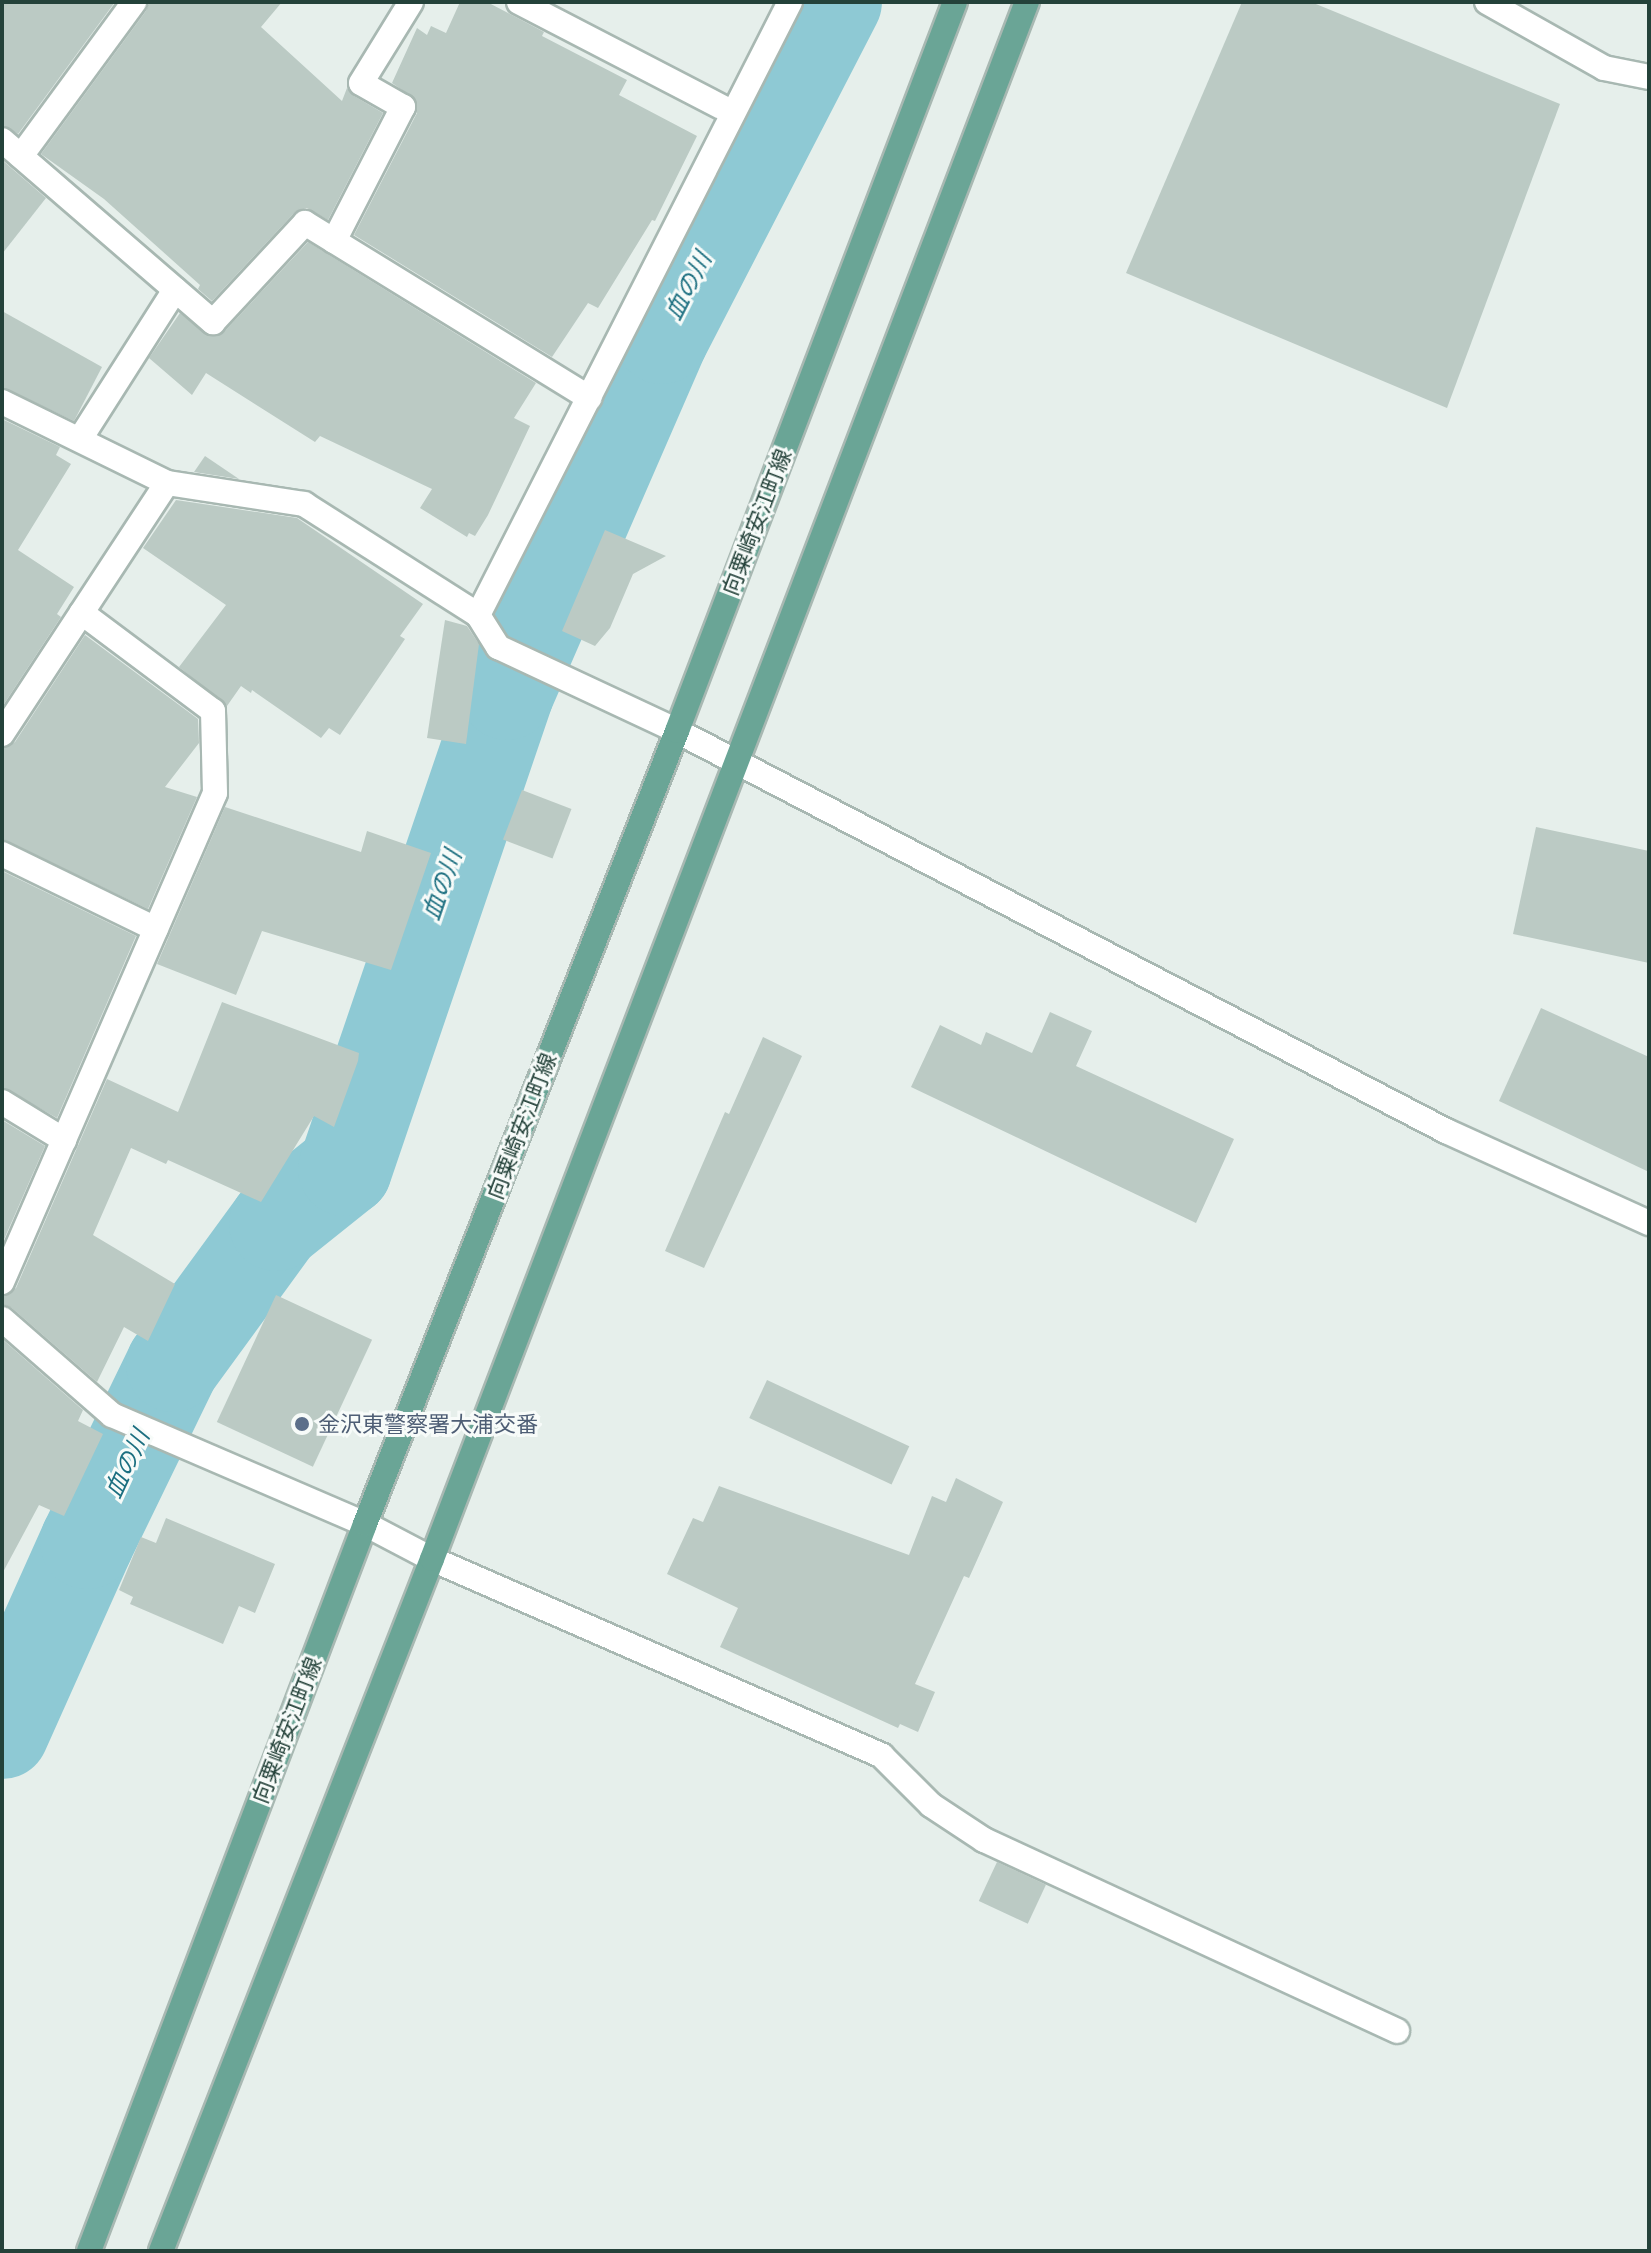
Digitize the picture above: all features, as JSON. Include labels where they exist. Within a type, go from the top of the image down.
[{"type":"main road","name":"向粟崎安江町線","points":[[89,2251],[365,1524],[677,731],[955,2]]},
{"type":"main road","points":[[161,2251],[432,1559],[1027,2]]},
{"type":"street","points":[[21,156],[134,2]]},
{"type":"street","points":[[334,241],[403,107],[361,83],[411,2]]},
{"type":"street","points":[[519,2],[733,113]]},
{"type":"street","points":[[478,615],[790,2]]},
{"type":"street","points":[[1487,2],[1604,68],[1649,77]]},
{"type":"street","points":[[2,140],[213,322],[305,223],[589,398]]},
{"type":"street","points":[[80,439],[175,290]]},
{"type":"street","points":[[2,402],[167,483],[304,504],[478,615],[498,647],[677,731],[1446,1131],[1649,1223]]},
{"type":"street","points":[[2,734],[167,483]]},
{"type":"street","points":[[2,1282],[215,793],[213,711],[82,613]]},
{"type":"street","points":[[2,854],[156,929]]},
{"type":"street","points":[[2,1102],[64,1140]]},
{"type":"street","points":[[2,1319],[112,1415],[365,1524],[432,1559],[882,1756],[931,1805],[984,1840],[1397,2031]]},
{"type":"building","points":[[2,2],[115,2],[18,134],[2,125]]},
{"type":"building","points":[[149,2],[282,2],[261,27],[342,101],[347,88],[354,96],[383,113],[328,220],[307,208],[295,212],[212,301],[198,289],[200,285],[104,199],[41,154],[146,11]]},
{"type":"building","points":[[460,2],[487,2],[544,32],[542,36],[627,80],[619,95],[697,136],[655,221],[652,220],[598,308],[588,303],[552,357],[354,235],[417,113],[415,99],[392,83],[417,28],[427,35],[431,26],[446,33]]},
{"type":"building","points":[[1242,2],[1311,2],[1560,104],[1447,408],[1126,273]]},
{"type":"building","points":[[2,160],[46,198],[2,254]]},
{"type":"building","points":[[308,242],[536,383],[514,418],[530,426],[475,536],[469,533],[467,537],[420,508],[432,489],[320,436],[315,442],[206,373],[192,395],[149,358],[180,313],[209,336],[223,333]]},
{"type":"building","points":[[2,311],[102,367],[74,421],[2,387]]},
{"type":"building","points":[[2,419],[60,447],[56,455],[71,464],[18,550],[74,587],[57,614],[61,617],[2,707]]},
{"type":"building","points":[[205,456],[239,479],[194,472]]},
{"type":"building","points":[[176,500],[297,518],[423,604],[400,636],[405,639],[340,735],[329,728],[321,738],[252,690],[251,693],[241,686],[227,706],[179,667],[226,605],[143,548]]},
{"type":"building","points":[[605,530],[666,556],[633,574],[610,628],[595,646],[562,631]]},
{"type":"building","points":[[445,620],[467,626],[479,644],[466,744],[427,738]]},
{"type":"building","points":[[85,635],[198,719],[199,743],[165,787],[197,797],[148,909],[2,839],[2,749],[15,742]]},
{"type":"building","points":[[522,790],[571,809],[552,858],[503,839]]},
{"type":"building","points":[[225,807],[361,852],[367,831],[431,853],[391,970],[262,931],[236,995],[157,964]]},
{"type":"building","points":[[1536,827],[1649,851],[1649,963],[1513,934]]},
{"type":"building","points":[[2,871],[136,936],[57,1118],[2,1087]]},
{"type":"building","points":[[222,1002],[359,1053],[358,1061],[334,1127],[314,1116],[261,1202],[168,1160],[166,1164],[131,1148],[93,1235],[175,1284],[148,1341],[124,1327],[97,1382],[12,1308],[2,1304],[2,1297],[16,1288],[107,1079],[178,1112]]},
{"type":"building","points":[[1541,1008],[1649,1057],[1649,1172],[1499,1101]]},
{"type":"building","points":[[1050,1012],[1092,1031],[1076,1066],[1234,1139],[1196,1223],[911,1087],[940,1025],[981,1045],[986,1032],[1032,1053]]},
{"type":"building","points":[[763,1037],[802,1056],[704,1268],[665,1251],[725,1112],[729,1114]]},
{"type":"building","points":[[2,1120],[45,1146],[2,1244]]},
{"type":"building","points":[[276,1295],[372,1340],[313,1467],[217,1422]]},
{"type":"building","points":[[2,1339],[83,1410],[78,1421],[103,1434],[64,1516],[39,1505],[2,1574]]},
{"type":"building","points":[[767,1380],[909,1446],[892,1484],[749,1418]]},
{"type":"building","points":[[956,1478],[1003,1502],[969,1578],[964,1576],[915,1684],[935,1692],[918,1732],[900,1724],[898,1728],[720,1647],[738,1608],[667,1574],[693,1518],[703,1522],[719,1486],[909,1555],[932,1496],[946,1502]]},
{"type":"building","points":[[166,1518],[275,1564],[255,1613],[239,1606],[223,1644],[130,1604],[133,1597],[119,1590],[141,1537],[156,1543]]},
{"type":"building","points":[[997,1862],[1046,1885],[1028,1924],[979,1901]]},
{"type":"waterway","name":"血の川","points":[[2,1732],[87,1542],[173,1365],[276,1224],[345,1169],[507,693],[662,337],[835,2]]},
{"type":"place","name":"金沢東警察署大浦交番","points":[[302,1424]]}]
